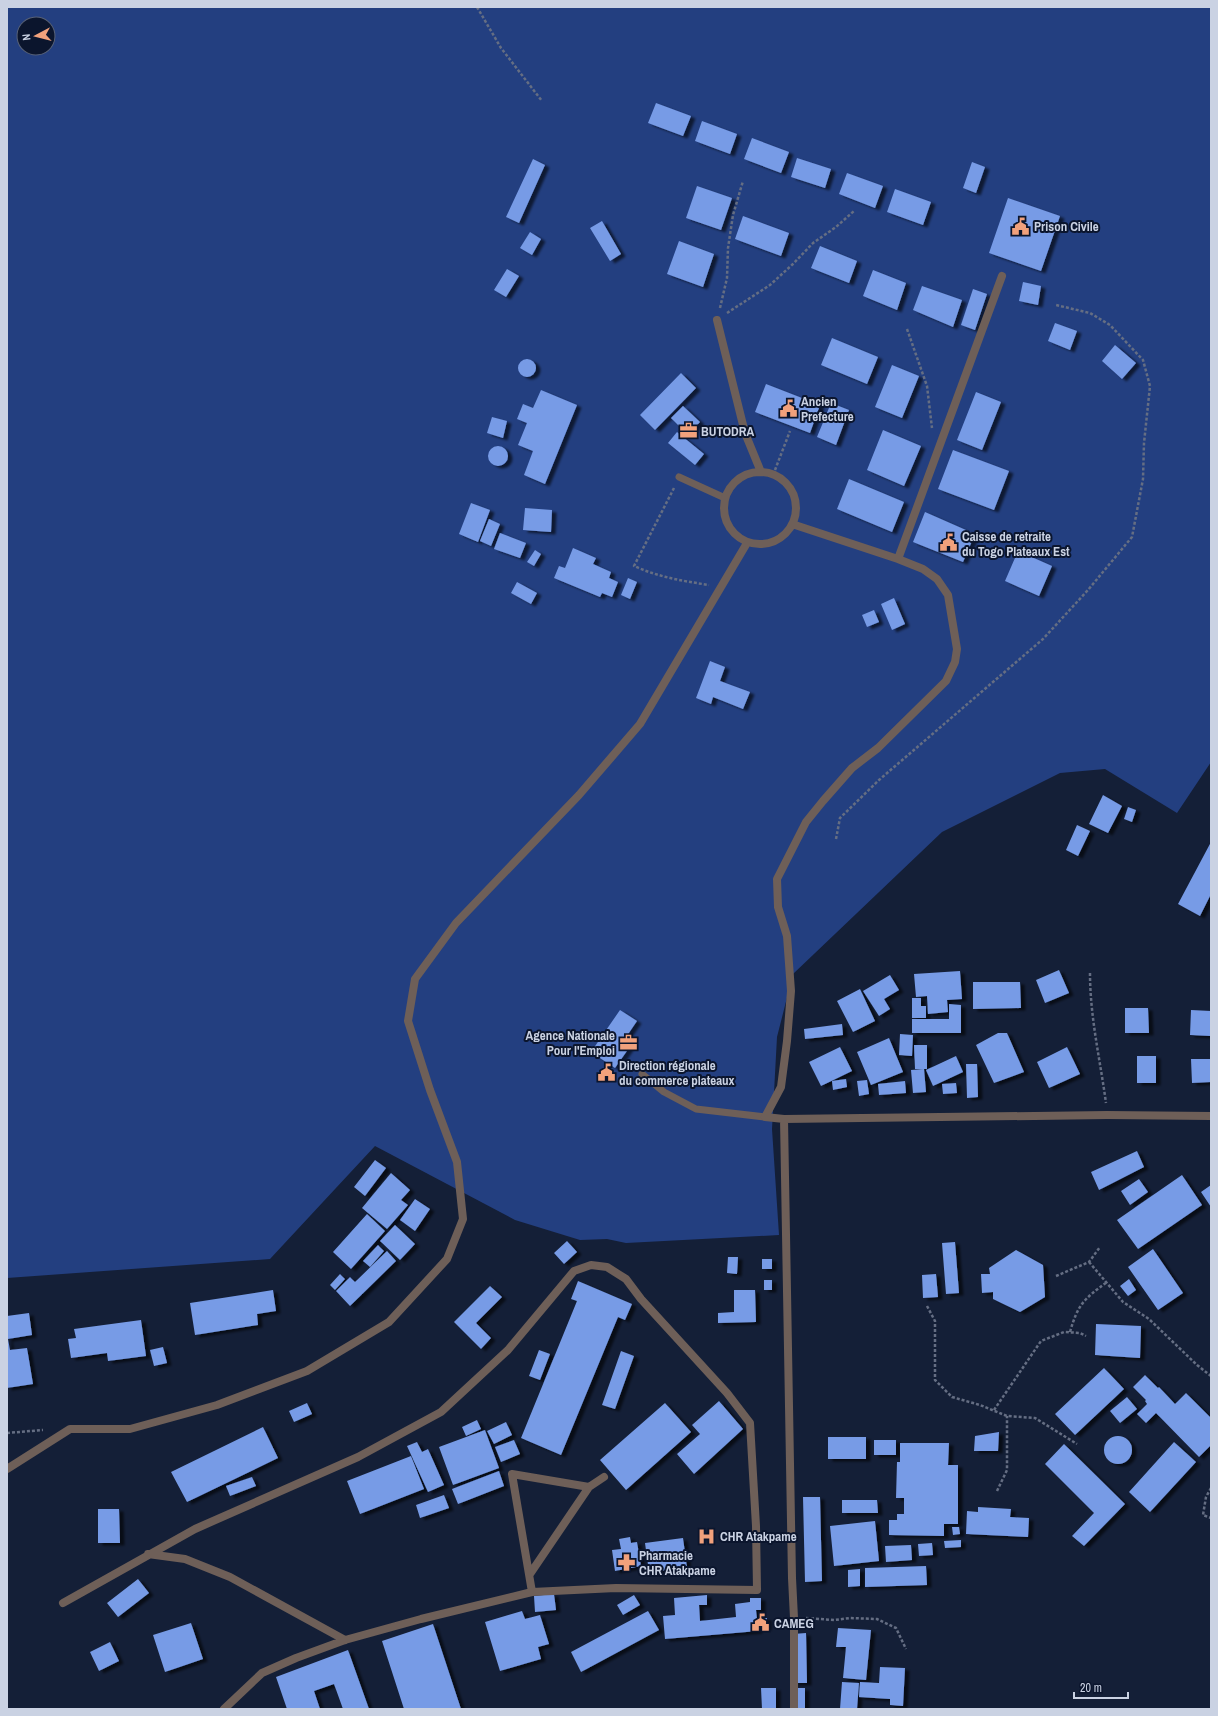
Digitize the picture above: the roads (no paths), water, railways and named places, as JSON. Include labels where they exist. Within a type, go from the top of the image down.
[{"type":"street","points":[[898,559],[1002,276]]},
{"type":"street","points":[[717,320],[745,433],[761,472]]},
{"type":"street","points":[[761,472],[773,474],[782,479],[788,486],[793,495],[795,514],[792,524],[783,535],[770,543],[747,543],[732,532],[726,522],[724,510],[725,498],[730,487],[738,479],[749,473],[761,472]]},
{"type":"street","points":[[792,524],[898,559],[923,569],[937,579],[948,595],[957,648],[955,662],[946,681],[878,748],[852,768],[806,822],[777,879],[778,907],[787,936],[791,991],[787,1041],[781,1087],[764,1117],[784,1119],[1107,1115],[1211,1116]]},
{"type":"street","points":[[7,1469],[70,1429],[130,1429],[217,1405],[307,1372],[389,1322],[447,1260],[464,1219],[457,1162],[430,1090],[408,1021],[415,979],[456,923],[579,795],[640,724],[747,543]]},
{"type":"street","points":[[784,1119],[794,1618],[794,1709]]},
{"type":"street","points":[[63,1603],[195,1529],[358,1457],[441,1412],[508,1350],[574,1271],[591,1265],[607,1267],[626,1279],[640,1299],[727,1393],[750,1423],[756,1526],[757,1590],[616,1588],[532,1592],[421,1619],[345,1640],[296,1658],[262,1673],[224,1709]]},
{"type":"street","points":[[532,1592],[512,1474],[589,1487]]},
{"type":"street","points":[[530,1574],[589,1487],[604,1477]]},
{"type":"street","points":[[148,1554],[185,1559],[230,1577],[345,1640]]},
{"type":"lane","points":[[679,477],[725,498]]},
{"type":"lane","points":[[642,1074],[664,1092],[696,1109],[764,1117]]},
{"type":"place","name":"Prison Civile","points":[[1021,226]]},
{"type":"place","name":"Ancien Prefecture","points":[[788,408]]},
{"type":"place","name":"BUTODRA","points":[[688,431]]},
{"type":"place","name":"Caisse de retraite du Togo Plateaux Est","points":[[949,543]]},
{"type":"place","name":"Agence Nationale Pour l'Emploi","points":[[628,1042]]},
{"type":"place","name":"Direction régionale du commerce plateaux","points":[[606,1072]]},
{"type":"place","name":"CHR Atakpame","points":[[707,1536]]},
{"type":"place","name":"Pharmacie CHR Atakpame","points":[[626,1562]]},
{"type":"place","name":"CAMEG","points":[[761,1623]]}]
